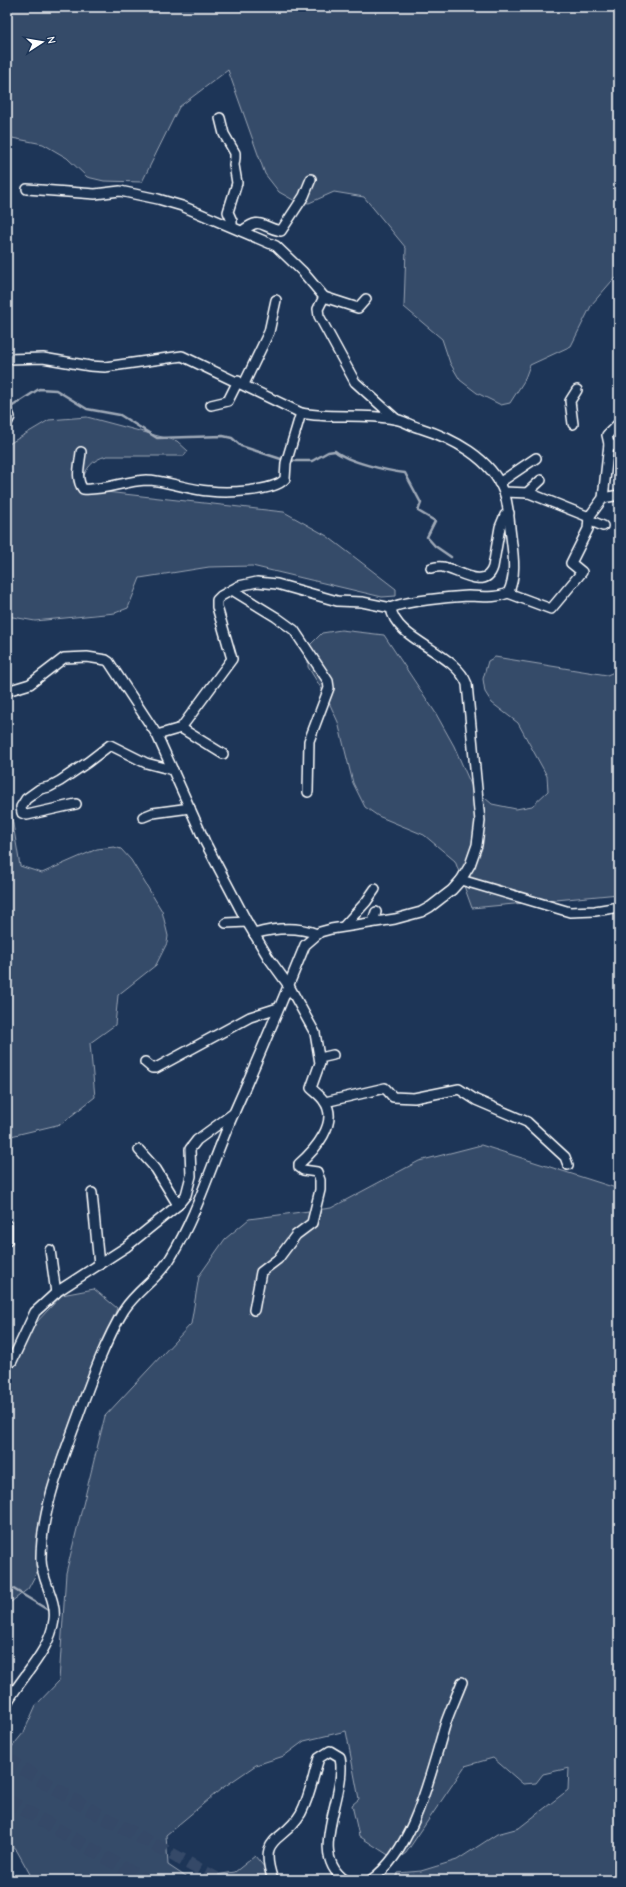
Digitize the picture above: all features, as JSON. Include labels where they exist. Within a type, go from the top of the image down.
[{"type":"street","points":[[220,118],[224,134],[235,153],[234,165],[237,183],[228,212],[232,226]]},
{"type":"street","points":[[242,231],[253,223],[259,223],[281,231],[304,196],[311,180]]},
{"type":"street","points":[[27,189],[96,194],[120,191],[182,206],[276,246],[302,270],[324,297],[358,308],[366,299]]},
{"type":"street","points":[[324,297],[318,309],[319,316],[355,382],[396,419]]},
{"type":"street","points":[[211,405],[228,401],[241,383],[269,332],[276,300]]},
{"type":"street","points":[[7,359],[43,358],[105,367],[182,356],[301,413],[316,416],[350,414],[396,419],[433,432],[461,445],[479,458],[502,488],[509,514],[513,578],[508,593]]},
{"type":"street","points":[[573,424],[570,401],[577,390]]},
{"type":"street","points":[[7,423],[10,417],[8,411]]},
{"type":"street","points":[[81,452],[78,482],[82,489],[88,490],[148,480],[209,492],[253,490],[282,483],[286,476],[287,459],[301,413]]},
{"type":"street","points":[[157,735],[181,728],[232,659],[228,639],[219,616],[217,600],[221,596],[239,586],[257,582],[277,584],[337,601],[362,602],[390,608],[402,603],[468,596],[493,598],[508,593],[551,610],[582,572],[571,562],[588,529],[589,518],[603,498],[609,444],[607,435],[619,423]]},
{"type":"street","points":[[609,444],[619,447]]},
{"type":"street","points":[[502,488],[536,458]]},
{"type":"street","points":[[526,493],[541,480]]},
{"type":"street","points":[[502,488],[543,498],[589,518],[603,526]]},
{"type":"street","points":[[603,498],[619,495]]},
{"type":"street","points":[[431,568],[442,566],[474,578],[488,576],[492,573],[494,567],[500,527],[505,515],[509,514]]},
{"type":"street","points":[[232,590],[294,630],[328,681],[329,688],[309,741],[308,792]]},
{"type":"street","points":[[7,1703],[47,1643],[54,1620],[54,1605],[44,1578],[41,1560],[44,1524],[65,1451],[85,1399],[108,1343],[125,1309],[158,1276],[171,1257],[196,1208],[305,945],[317,934],[346,926],[408,916],[425,910],[442,899],[461,880],[475,852],[480,821],[464,676],[458,669],[398,624],[390,608]]},
{"type":"street","points":[[7,691],[30,684],[64,658],[78,657],[106,660],[157,735],[205,842],[247,922],[288,986],[315,1033],[320,1058],[319,1068],[311,1088],[325,1102],[329,1118],[326,1129],[316,1147],[300,1164],[300,1169],[317,1172],[320,1175],[320,1190],[312,1223],[296,1235],[278,1259],[261,1272],[254,1310]]},
{"type":"street","points":[[181,728],[223,754]]},
{"type":"street","points":[[76,804],[27,814],[22,813],[21,807],[26,799],[40,789],[50,787],[60,781],[110,745],[146,763],[173,770]]},
{"type":"street","points":[[143,817],[153,813],[190,808]]},
{"type":"street","points":[[461,880],[570,912],[595,911],[619,907]]},
{"type":"street","points":[[346,926],[369,893]]},
{"type":"street","points":[[373,922],[376,912]]},
{"type":"street","points":[[226,923],[247,922]]},
{"type":"street","points":[[254,934],[280,928],[305,930],[317,934]]},
{"type":"street","points":[[145,1062],[152,1068],[156,1068],[250,1017],[278,1008]]},
{"type":"street","points":[[320,1058],[333,1055]]},
{"type":"street","points":[[325,1102],[385,1088],[393,1097],[414,1098],[458,1089],[476,1100],[527,1122],[565,1157],[568,1165]]},
{"type":"street","points":[[7,1364],[12,1360],[35,1312],[56,1293],[126,1247],[178,1204],[186,1195],[191,1176],[190,1149],[197,1140],[234,1114]]},
{"type":"street","points":[[138,1150],[156,1170],[178,1204]]},
{"type":"street","points":[[92,1193],[100,1265]]},
{"type":"street","points":[[7,1225],[7,1241]]},
{"type":"street","points":[[50,1250],[56,1293]]},
{"type":"street","points":[[371,1880],[383,1871],[399,1851],[428,1781],[447,1721],[462,1682]]},
{"type":"street","points":[[273,1880],[269,1868],[268,1852],[271,1845],[300,1815],[305,1804],[319,1758],[330,1752],[340,1757],[341,1770],[330,1830],[328,1856],[338,1875],[345,1880]]},
{"type":"shaded area","points":[[7,7],[619,7],[619,276],[612,281],[592,304],[571,346],[530,365],[524,381],[510,403],[501,405],[477,393],[460,380],[450,363],[442,339],[404,307],[406,248],[364,197],[334,192],[309,203],[295,201],[279,192],[265,174],[228,70],[179,107],[142,182],[104,181],[87,177],[67,158],[43,144],[7,137]]},
{"type":"shaded area","points":[[87,417],[177,441],[188,451],[184,456],[102,457],[90,465],[81,482],[106,492],[284,512],[327,536],[396,589],[396,596],[382,597],[252,566],[209,567],[140,578],[128,608],[115,613],[35,621],[7,616],[7,445],[49,420]]},
{"type":"shaded area","points":[[341,630],[384,635],[435,712],[454,746],[472,787],[492,804],[516,809],[532,806],[548,791],[547,776],[518,723],[492,703],[485,692],[483,679],[488,661],[495,657],[607,675],[619,670],[619,894],[472,908],[455,861],[424,835],[378,816],[365,807],[353,783],[338,722],[326,696],[308,667],[308,647],[322,633]]},
{"type":"shaded area","points":[[7,788],[20,866],[42,873],[97,849],[114,847],[121,849],[131,860],[162,911],[168,936],[167,943],[156,965],[118,995],[115,1025],[90,1043],[95,1097],[61,1124],[7,1137]]},
{"type":"shaded area","points":[[481,1145],[619,1189],[619,1880],[395,1880],[398,1873],[421,1871],[457,1860],[497,1834],[519,1828],[568,1790],[569,1768],[543,1774],[536,1783],[523,1784],[493,1758],[465,1766],[406,1853],[396,1860],[359,1836],[352,1805],[359,1799],[346,1731],[304,1741],[284,1756],[256,1765],[221,1789],[166,1835],[168,1865],[189,1879],[235,1872],[255,1856],[275,1880],[37,1880],[31,1876],[17,1851],[7,1840],[7,1753],[24,1732],[36,1705],[59,1681],[66,1573],[105,1416],[191,1324],[199,1276],[225,1239],[249,1219],[331,1208],[419,1161]]},
{"type":"shaded area","points":[[94,1289],[117,1308],[50,1496],[36,1574],[28,1589],[7,1605],[7,1354],[62,1295]]},
{"type":"waterway","points":[[8,409],[39,389],[56,390],[87,409],[120,415],[157,438],[223,436],[232,438],[241,446],[281,459],[296,461],[312,461],[328,452],[335,451],[358,462],[405,473],[421,503],[418,511],[435,521],[427,537],[435,546],[451,557]]},
{"type":"waterway","points":[[7,1585],[48,1610]]},
{"type":"tunnel","points":[[7,1759],[87,1808],[219,1880]]},
{"type":"tunnel","points":[[7,1800],[144,1880]]}]
